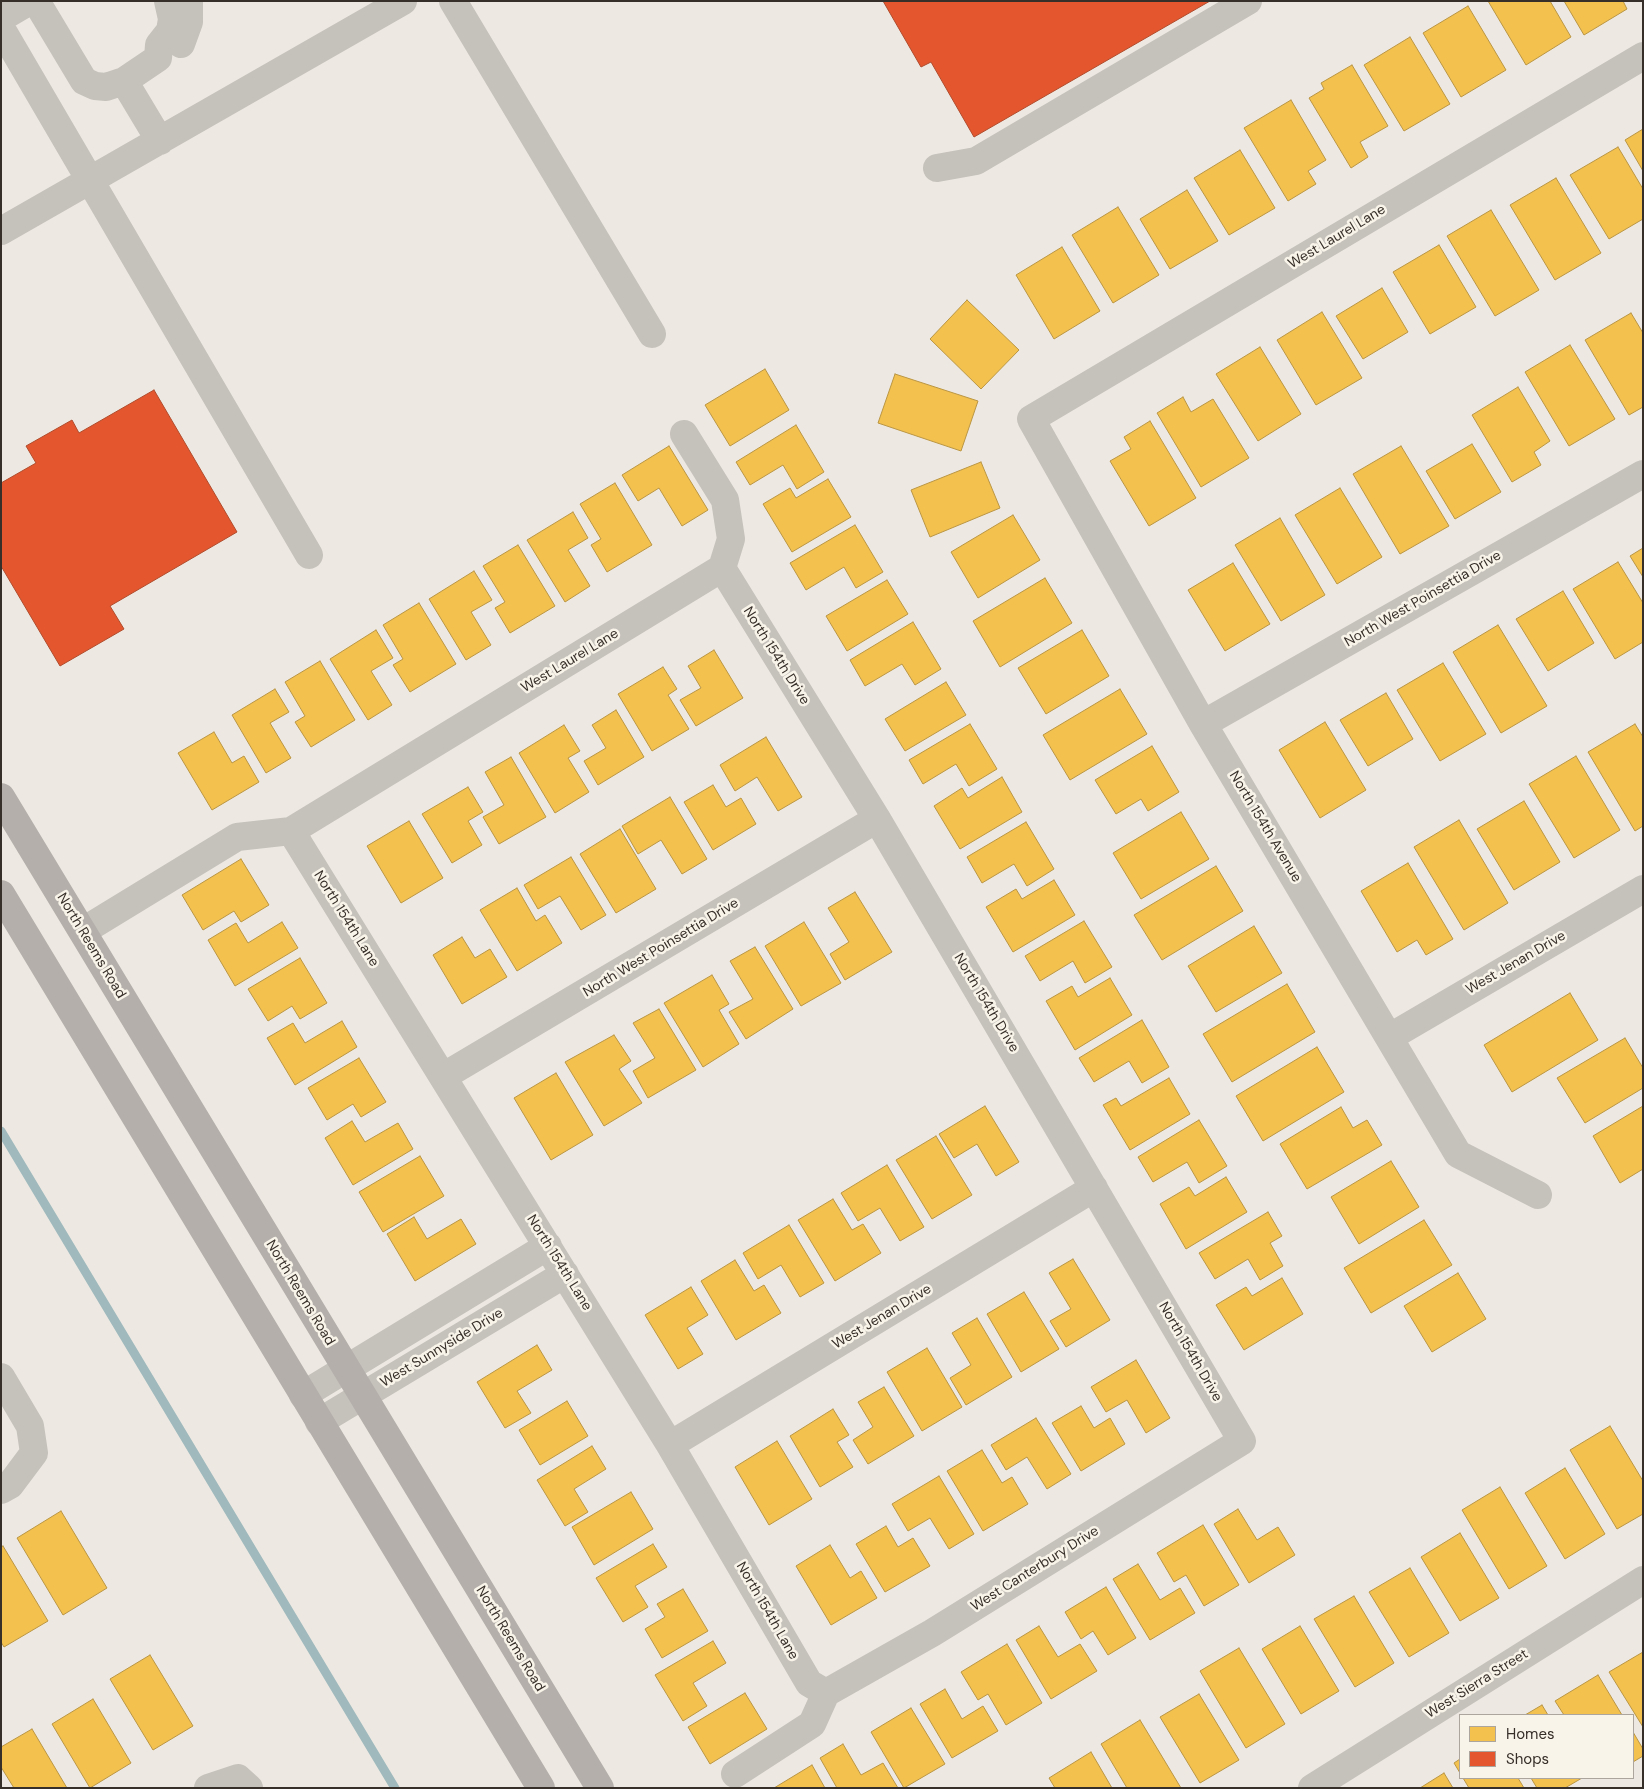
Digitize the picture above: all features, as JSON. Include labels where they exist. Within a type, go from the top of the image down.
[{"type":"main road","name":"North Reems Road","points":[[1,797],[600,1788]]},
{"type":"main road","points":[[1,894],[541,1788]]},
{"type":"street","points":[[1,18],[30,1]]},
{"type":"street","points":[[36,1],[84,81],[95,86],[106,87],[124,81],[158,58],[172,55],[180,47],[190,22],[189,1]]},
{"type":"street","points":[[158,58],[160,46],[170,30],[172,19],[168,1]]},
{"type":"street","points":[[1,231],[403,1]]},
{"type":"street","points":[[453,1],[652,334]]},
{"type":"street","points":[[937,168],[976,161],[1248,1]]},
{"type":"street","points":[[1,28],[309,555]]},
{"type":"street","name":"West Laurel Lane","points":[[1031,419],[1643,56]]},
{"type":"street","points":[[124,81],[160,141]]},
{"type":"street","name":"North 154th Avenue","points":[[1031,419],[1203,724],[1458,1154],[1538,1196]]},
{"type":"street","points":[[684,434],[725,500],[731,539],[722,568]]},
{"type":"street","name":"North West Poinsettia Drive","points":[[1203,724],[1643,474]]},
{"type":"street","name":"West Laurel Lane","points":[[291,831],[722,568]]},
{"type":"street","name":"North 154th Drive","points":[[722,568],[877,819],[1242,1441]]},
{"type":"street","name":"North West Poinsettia Drive","points":[[444,1076],[877,819]]},
{"type":"street","points":[[83,931],[237,837],[291,831]]},
{"type":"street","name":"North 154th Lane","points":[[291,831],[444,1076],[670,1445],[809,1683],[826,1694]]},
{"type":"street","name":"West Jenan Drive","points":[[1390,1037],[1643,889]]},
{"type":"street","name":"West Jenan Drive","points":[[670,1445],[1094,1188]]},
{"type":"street","points":[[303,1395],[548,1246]]},
{"type":"street","name":"West Sunnyside Drive","points":[[319,1422],[565,1274]]},
{"type":"street","points":[[1,1376],[30,1426],[34,1453],[10,1485],[1,1490]]},
{"type":"street","name":"West Canterbury Drive","points":[[826,1694],[932,1633],[1242,1441]]},
{"type":"street","name":"West Sierra Street","points":[[1312,1788],[1643,1580]]},
{"type":"street","points":[[735,1774],[812,1724],[826,1694]]},
{"type":"street","points":[[208,1788],[238,1778],[249,1788]]},
{"type":"building: Homes","points":[[1488,1],[1550,1],[1571,37],[1526,65]]},
{"type":"building: Homes","points":[[1564,1],[1623,1],[1627,9],[1584,35]]},
{"type":"building: Homes","points":[[1468,6],[1506,70],[1461,97],[1423,33]]},
{"type":"building: Homes","points":[[1410,37],[1450,104],[1404,131],[1364,65]]},
{"type":"building: Homes","points":[[1352,65],[1388,126],[1360,142],[1368,157],[1351,168],[1309,98],[1324,89],[1321,83]]},
{"type":"building: Homes","points":[[1291,100],[1326,160],[1308,171],[1316,184],[1288,201],[1244,128]]},
{"type":"building: Homes","points":[[1643,129],[1643,171],[1625,140]]},
{"type":"building: Homes","points":[[1618,147],[1643,189],[1643,219],[1609,239],[1570,175]]},
{"type":"building: Homes","points":[[1240,150],[1275,208],[1229,235],[1194,178]]},
{"type":"building: Homes","points":[[1556,178],[1601,253],[1555,280],[1510,205]]},
{"type":"building: Homes","points":[[1187,190],[1218,241],[1170,269],[1140,219]]},
{"type":"building: Homes","points":[[1118,207],[1159,275],[1113,303],[1072,235]]},
{"type":"building: Homes","points":[[1491,210],[1539,290],[1495,316],[1447,236]]},
{"type":"building: Homes","points":[[1439,245],[1476,307],[1430,334],[1393,272]]},
{"type":"building: Homes","points":[[1062,247],[1100,311],[1054,339],[1016,275]]},
{"type":"building: Homes","points":[[1382,288],[1408,332],[1363,359],[1336,316]]},
{"type":"building: Homes","points":[[967,300],[1019,350],[981,389],[930,339]]},
{"type":"building: Homes","points":[[1322,312],[1362,378],[1316,405],[1277,340]]},
{"type":"building: Homes","points":[[1631,313],[1643,333],[1643,407],[1629,415],[1585,340]]},
{"type":"building: Homes","points":[[1570,345],[1615,419],[1569,446],[1525,372]]},
{"type":"building: Homes","points":[[1260,347],[1301,414],[1258,441],[1216,374]]},
{"type":"building: Homes","points":[[765,369],[789,410],[730,446],[705,405]]},
{"type":"building: Homes","points":[[895,374],[978,401],[961,451],[878,423]]},
{"type":"building: Homes","points":[[1518,387],[1550,441],[1534,452],[1541,465],[1512,482],[1472,415]]},
{"type":"building: Homes","points":[[1183,397],[1191,412],[1213,399],[1249,458],[1201,487],[1157,413]]},
{"type":"building: Homes","points":[[1150,421],[1196,498],[1149,526],[1110,461],[1131,449],[1124,437]]},
{"type":"building: Homes","points":[[796,425],[824,472],[797,489],[783,465],[750,485],[736,462]]},
{"type":"building: Homes","points":[[1472,444],[1501,492],[1455,519],[1426,471]]},
{"type":"building: Homes","points":[[669,446],[708,510],[682,526],[659,488],[638,501],[622,475]]},
{"type":"building: Homes","points":[[1401,446],[1449,526],[1400,554],[1353,474]]},
{"type":"building: Homes","points":[[981,462],[1000,508],[930,537],[911,490]]},
{"type":"building: Homes","points":[[828,479],[851,517],[792,552],[763,504],[790,488],[796,498]]},
{"type":"building: Homes","points":[[615,483],[652,545],[607,572],[591,545],[601,539],[580,504]]},
{"type":"building: Homes","points":[[1340,488],[1382,557],[1337,584],[1295,515]]},
{"type":"building: Homes","points":[[573,512],[588,538],[568,550],[590,586],[565,602],[527,540]]},
{"type":"building: Homes","points":[[1013,515],[1040,560],[978,598],[951,552]]},
{"type":"building: Homes","points":[[1280,518],[1325,595],[1281,621],[1235,545]]},
{"type":"building: Homes","points":[[855,525],[883,572],[856,588],[844,567],[806,590],[790,563]]},
{"type":"building: Homes","points":[[518,545],[555,606],[510,633],[495,608],[505,602],[483,566]]},
{"type":"building: Homes","points":[[1643,548],[1643,577],[1630,556]]},
{"type":"building: Homes","points":[[1618,562],[1643,603],[1643,642],[1615,659],[1573,589]]},
{"type":"building: Homes","points":[[1233,563],[1270,624],[1225,651],[1188,590]]},
{"type":"building: Homes","points":[[474,571],[492,600],[471,612],[491,645],[466,660],[429,599]]},
{"type":"building: Homes","points":[[1045,578],[1072,623],[1000,667],[973,621]]},
{"type":"building: Homes","points":[[887,580],[908,614],[847,651],[826,616]]},
{"type":"building: Homes","points":[[1563,591],[1594,643],[1548,671],[1516,619]]},
{"type":"building: Homes","points":[[419,603],[456,664],[410,692],[393,665],[403,659],[383,625]]},
{"type":"building: Homes","points":[[913,622],[941,669],[915,685],[902,664],[865,686],[850,660]]},
{"type":"building: Homes","points":[[1498,625],[1547,706],[1501,733],[1453,652]]},
{"type":"building: Homes","points":[[376,630],[393,658],[371,671],[392,705],[368,720],[330,659]]},
{"type":"building: Homes","points":[[1082,630],[1109,676],[1046,714],[1018,668]]},
{"type":"building: Homes","points":[[714,650],[743,698],[696,726],[680,700],[701,688],[688,666]]},
{"type":"building: Homes","points":[[320,661],[355,720],[311,747],[295,722],[305,716],[285,682]]},
{"type":"building: Homes","points":[[1443,663],[1486,734],[1440,761],[1397,690]]},
{"type":"building: Homes","points":[[663,667],[677,689],[668,695],[689,729],[652,751],[618,694]]},
{"type":"building: Homes","points":[[946,682],[966,715],[905,751],[885,719]]},
{"type":"building: Homes","points":[[275,689],[289,712],[270,723],[291,758],[266,773],[232,715]]},
{"type":"building: Homes","points":[[1120,689],[1147,734],[1070,780],[1043,735]]},
{"type":"building: Homes","points":[[1386,693],[1413,739],[1368,766],[1340,720]]},
{"type":"building: Homes","points":[[616,710],[644,757],[598,785],[584,761],[606,748],[592,725]]},
{"type":"building: Homes","points":[[1325,722],[1366,790],[1320,818],[1279,750]]},
{"type":"building: Homes","points":[[970,724],[997,769],[969,786],[956,764],[923,784],[909,760]]},
{"type":"building: Homes","points":[[1635,724],[1643,737],[1643,826],[1635,831],[1588,752]]},
{"type":"building: Homes","points":[[564,725],[580,751],[568,758],[589,792],[555,813],[519,753]]},
{"type":"building: Homes","points":[[214,732],[232,763],[244,756],[259,782],[212,810],[178,753]]},
{"type":"building: Homes","points":[[766,737],[802,797],[778,811],[757,777],[735,791],[720,765]]},
{"type":"building: Homes","points":[[1152,746],[1179,792],[1148,811],[1141,799],[1116,814],[1095,780]]},
{"type":"building: Homes","points":[[1576,756],[1620,830],[1574,858],[1529,784]]},
{"type":"building: Homes","points":[[511,757],[546,817],[499,844],[483,817],[504,805],[485,772]]},
{"type":"building: Homes","points":[[1002,777],[1022,812],[960,849],[934,806],[962,788],[968,798]]},
{"type":"building: Homes","points":[[713,785],[726,807],[741,798],[756,824],[713,850],[684,802]]},
{"type":"building: Homes","points":[[468,787],[483,812],[468,821],[482,845],[452,863],[422,814]]},
{"type":"building: Homes","points":[[670,797],[707,859],[682,874],[661,840],[638,854],[622,826]]},
{"type":"building: Homes","points":[[1524,801],[1560,862],[1514,890],[1477,829]]},
{"type":"building: Homes","points":[[1181,812],[1209,859],[1141,899],[1113,853]]},
{"type":"building: Homes","points":[[1459,820],[1508,903],[1464,930],[1414,847]]},
{"type":"building: Homes","points":[[409,821],[443,878],[401,903],[367,846]]},
{"type":"building: Homes","points":[[1026,822],[1054,869],[1027,886],[1014,864],[982,883],[967,857]]},
{"type":"building: Homes","points":[[620,829],[656,889],[616,913],[580,854]]},
{"type":"building: Homes","points":[[571,857],[606,915],[581,930],[560,896],[538,909],[524,885]]},
{"type":"building: Homes","points":[[241,859],[269,905],[241,922],[234,911],[203,930],[182,895]]},
{"type":"building: Homes","points":[[1408,863],[1453,939],[1426,955],[1417,940],[1397,952],[1361,891]]},
{"type":"building: Homes","points":[[1216,866],[1243,911],[1162,960],[1134,915]]},
{"type":"building: Homes","points":[[1054,880],[1075,915],[1013,952],[986,907],[1016,889],[1022,899]]},
{"type":"building: Homes","points":[[517,888],[536,921],[545,915],[562,943],[517,971],[480,910]]},
{"type":"building: Homes","points":[[855,892],[892,952],[845,980],[830,954],[849,942],[828,908]]},
{"type":"building: Homes","points":[[1084,921],[1112,967],[1085,983],[1073,961],[1040,981],[1025,956]]},
{"type":"building: Homes","points":[[282,922],[298,948],[235,986],[208,940],[236,923],[248,943]]},
{"type":"building: Homes","points":[[804,922],[841,983],[801,1006],[765,946]]},
{"type":"building: Homes","points":[[1254,926],[1282,973],[1216,1012],[1188,966]]},
{"type":"building: Homes","points":[[462,937],[475,958],[490,949],[507,977],[462,1004],[433,955]]},
{"type":"building: Homes","points":[[755,947],[793,1009],[746,1039],[729,1012],[753,999],[730,961]]},
{"type":"building: Homes","points":[[300,958],[327,1003],[300,1019],[292,1006],[268,1021],[248,989]]},
{"type":"building: Homes","points":[[712,975],[729,1004],[719,1010],[739,1044],[703,1067],[664,1003]]},
{"type":"building: Homes","points":[[1110,978],[1132,1015],[1075,1050],[1046,1001],[1072,986],[1078,997]]},
{"type":"building: Homes","points":[[1287,984],[1315,1032],[1232,1082],[1203,1034]]},
{"type":"building: Homes","points":[[1570,993],[1598,1040],[1512,1092],[1484,1045]]},
{"type":"building: Homes","points":[[659,1009],[696,1070],[648,1098],[633,1071],[655,1058],[633,1023]]},
{"type":"building: Homes","points":[[1142,1020],[1169,1067],[1142,1083],[1129,1061],[1094,1082],[1079,1058]]},
{"type":"building: Homes","points":[[342,1021],[357,1047],[295,1085],[267,1038],[293,1023],[305,1043]]},
{"type":"building: Homes","points":[[614,1035],[631,1061],[619,1069],[642,1103],[604,1126],[565,1062]]},
{"type":"building: Homes","points":[[1625,1038],[1643,1068],[1643,1088],[1585,1123],[1557,1078]]},
{"type":"building: Homes","points":[[1317,1047],[1344,1092],[1263,1141],[1236,1096]]},
{"type":"building: Homes","points":[[359,1058],[386,1102],[361,1117],[353,1104],[327,1120],[308,1088]]},
{"type":"building: Homes","points":[[556,1073],[593,1135],[551,1160],[514,1098]]},
{"type":"building: Homes","points":[[1169,1078],[1190,1114],[1130,1150],[1103,1105],[1116,1098],[1121,1106]]},
{"type":"building: Homes","points":[[985,1106],[1019,1162],[996,1176],[977,1144],[954,1158],[939,1134]]},
{"type":"building: Homes","points":[[1643,1106],[1643,1169],[1620,1183],[1593,1136]]},
{"type":"building: Homes","points":[[1341,1107],[1353,1128],[1367,1120],[1382,1145],[1307,1189],[1280,1144]]},
{"type":"building: Homes","points":[[1199,1120],[1227,1166],[1199,1183],[1187,1162],[1153,1182],[1138,1157]]},
{"type":"building: Homes","points":[[352,1121],[365,1142],[398,1123],[413,1149],[353,1185],[325,1138]]},
{"type":"building: Homes","points":[[936,1136],[972,1195],[932,1219],[896,1160]]},
{"type":"building: Homes","points":[[420,1156],[444,1196],[383,1232],[359,1192]]},
{"type":"building: Homes","points":[[1391,1161],[1419,1207],[1359,1244],[1331,1197]]},
{"type":"building: Homes","points":[[887,1165],[924,1227],[900,1241],[880,1208],[858,1221],[841,1193]]},
{"type":"building: Homes","points":[[1226,1177],[1247,1212],[1186,1249],[1160,1204],[1189,1187],[1195,1196]]},
{"type":"building: Homes","points":[[833,1199],[852,1230],[863,1224],[881,1253],[835,1281],[798,1220]]},
{"type":"building: Homes","points":[[1268,1212],[1282,1236],[1270,1243],[1283,1266],[1260,1280],[1248,1259],[1215,1279],[1199,1253]]},
{"type":"building: Homes","points":[[414,1217],[427,1239],[461,1219],[476,1244],[415,1281],[387,1234]]},
{"type":"building: Homes","points":[[1424,1220],[1452,1265],[1371,1313],[1344,1268]]},
{"type":"building: Homes","points":[[789,1225],[824,1283],[800,1297],[781,1265],[758,1279],[743,1253]]},
{"type":"building: Homes","points":[[1073,1259],[1110,1320],[1066,1347],[1050,1321],[1071,1309],[1049,1273]]},
{"type":"building: Homes","points":[[735,1260],[754,1291],[764,1285],[781,1313],[736,1340],[701,1281]]},
{"type":"building: Homes","points":[[1458,1273],[1486,1319],[1432,1352],[1404,1306]]},
{"type":"building: Homes","points":[[1282,1278],[1303,1314],[1244,1350],[1216,1305],[1246,1287],[1252,1296]]},
{"type":"building: Homes","points":[[691,1287],[708,1315],[687,1328],[703,1354],[678,1369],[645,1315]]},
{"type":"building: Homes","points":[[1024,1292],[1059,1349],[1021,1372],[987,1314]]},
{"type":"building: Homes","points":[[977,1318],[1012,1377],[966,1405],[950,1378],[971,1365],[952,1333]]},
{"type":"building: Homes","points":[[537,1345],[552,1370],[517,1391],[531,1413],[505,1428],[477,1382]]},
{"type":"building: Homes","points":[[927,1348],[962,1407],[922,1431],[887,1372]]},
{"type":"building: Homes","points":[[1136,1360],[1170,1418],[1146,1433],[1127,1400],[1106,1412],[1091,1387]]},
{"type":"building: Homes","points":[[884,1387],[914,1436],[868,1464],[853,1440],[873,1427],[858,1402]]},
{"type":"building: Homes","points":[[567,1401],[588,1436],[540,1465],[519,1430]]},
{"type":"building: Homes","points":[[1081,1406],[1094,1428],[1110,1418],[1125,1444],[1081,1471],[1052,1423]]},
{"type":"building: Homes","points":[[833,1409],[849,1435],[837,1442],[853,1467],[820,1487],[790,1436]]},
{"type":"building: Homes","points":[[1036,1418],[1071,1474],[1047,1489],[1027,1457],[1006,1470],[991,1445]]},
{"type":"building: Homes","points":[[1610,1426],[1643,1481],[1643,1514],[1617,1529],[1570,1450]]},
{"type":"building: Homes","points":[[777,1441],[812,1499],[769,1525],[735,1467]]},
{"type":"building: Homes","points":[[592,1446],[606,1469],[574,1489],[588,1512],[565,1526],[537,1480]]},
{"type":"building: Homes","points":[[982,1450],[1002,1483],[1012,1477],[1028,1504],[983,1531],[947,1471]]},
{"type":"building: Homes","points":[[1565,1468],[1605,1534],[1565,1559],[1525,1493]]},
{"type":"building: Homes","points":[[939,1476],[974,1534],[949,1549],[930,1518],[908,1531],[892,1504]]},
{"type":"building: Homes","points":[[1500,1487],[1547,1566],[1509,1589],[1462,1510]]},
{"type":"building: Homes","points":[[631,1492],[653,1529],[594,1565],[572,1527]]},
{"type":"building: Homes","points":[[1238,1509],[1257,1540],[1278,1527],[1295,1555],[1249,1583],[1214,1524]]},
{"type":"building: Homes","points":[[61,1511],[107,1588],[63,1615],[17,1538]]},
{"type":"building: Homes","points":[[1203,1525],[1239,1585],[1204,1606],[1186,1575],[1174,1582],[1157,1553]]},
{"type":"building: Homes","points":[[886,1526],[898,1547],[913,1538],[930,1566],[885,1592],[856,1544]]},
{"type":"building: Homes","points":[[1460,1533],[1499,1598],[1460,1621],[1421,1557]]},
{"type":"building: Homes","points":[[653,1544],[667,1567],[635,1586],[648,1607],[623,1622],[596,1578]]},
{"type":"building: Homes","points":[[830,1545],[850,1578],[861,1571],[877,1598],[831,1625],[796,1566]]},
{"type":"building: Homes","points":[[3,1546],[48,1621],[4,1647],[1,1642],[1,1547]]},
{"type":"building: Homes","points":[[1138,1564],[1160,1600],[1180,1588],[1195,1613],[1150,1640],[1113,1579]]},
{"type":"building: Homes","points":[[1410,1568],[1449,1633],[1409,1657],[1369,1592]]},
{"type":"building: Homes","points":[[1106,1587],[1136,1638],[1108,1655],[1093,1631],[1081,1639],[1065,1612]]},
{"type":"building: Homes","points":[[683,1589],[708,1631],[662,1658],[645,1629],[665,1617],[657,1604]]},
{"type":"building: Homes","points":[[1354,1596],[1394,1663],[1355,1687],[1314,1619]]},
{"type":"building: Homes","points":[[1039,1626],[1058,1657],[1080,1644],[1097,1671],[1051,1699],[1016,1640]]},
{"type":"building: Homes","points":[[1300,1626],[1339,1691],[1301,1714],[1262,1649]]},
{"type":"building: Homes","points":[[713,1641],[726,1663],[693,1683],[707,1706],[683,1721],[655,1675]]},
{"type":"building: Homes","points":[[1007,1644],[1042,1703],[1006,1725],[988,1694],[978,1700],[961,1672]]},
{"type":"building: Homes","points":[[1239,1648],[1285,1724],[1246,1748],[1200,1671]]},
{"type":"building: Homes","points":[[1643,1652],[1643,1727],[1609,1672]]},
{"type":"building: Homes","points":[[150,1655],[193,1726],[153,1750],[110,1679]]},
{"type":"building: Homes","points":[[1598,1675],[1621,1714],[1563,1714],[1555,1701]]},
{"type":"building: Homes","points":[[945,1689],[962,1719],[983,1706],[998,1731],[952,1758],[920,1704]]},
{"type":"building: Homes","points":[[745,1693],[767,1729],[710,1764],[688,1727]]},
{"type":"building: Homes","points":[[1199,1694],[1239,1760],[1200,1783],[1160,1717]]},
{"type":"building: Homes","points":[[93,1699],[131,1763],[90,1788],[52,1724]]},
{"type":"building: Homes","points":[[1542,1705],[1547,1714],[1527,1714]]},
{"type":"building: Homes","points":[[911,1708],[945,1764],[904,1788],[871,1732]]},
{"type":"building: Homes","points":[[1140,1720],[1181,1788],[1127,1788],[1101,1744]]},
{"type":"building: Homes","points":[[32,1729],[67,1788],[14,1788],[1,1767],[1,1747]]},
{"type":"building: Homes","points":[[1634,1734],[1643,1749],[1643,1756],[1634,1761]]},
{"type":"building: Homes","points":[[843,1744],[861,1775],[883,1763],[898,1788],[837,1788],[820,1758]]},
{"type":"building: Homes","points":[[1091,1752],[1112,1788],[1055,1788],[1049,1778]]},
{"type":"building: Homes","points":[[1459,1760],[1459,1771],[1454,1763]]},
{"type":"building: Homes","points":[[812,1765],[825,1788],[774,1788]]},
{"type":"building: Homes","points":[[1444,1773],[1453,1788],[1420,1788]]},
{"type":"building: Homes","points":[[1464,1779],[1519,1779],[1524,1788],[1469,1788]]},
{"type":"building: Homes","points":[[1532,1779],[1580,1779],[1565,1788],[1537,1788]]},
{"type":"building: Shops","points":[[883,1],[1210,1],[974,137],[931,62],[921,67]]},
{"type":"building: Shops","points":[[154,390],[237,532],[110,606],[124,629],[60,666],[1,566],[1,483],[36,463],[26,446],[72,420],[79,433]]},
{"type":"waterway","points":[[1,1131],[395,1788]]}]
